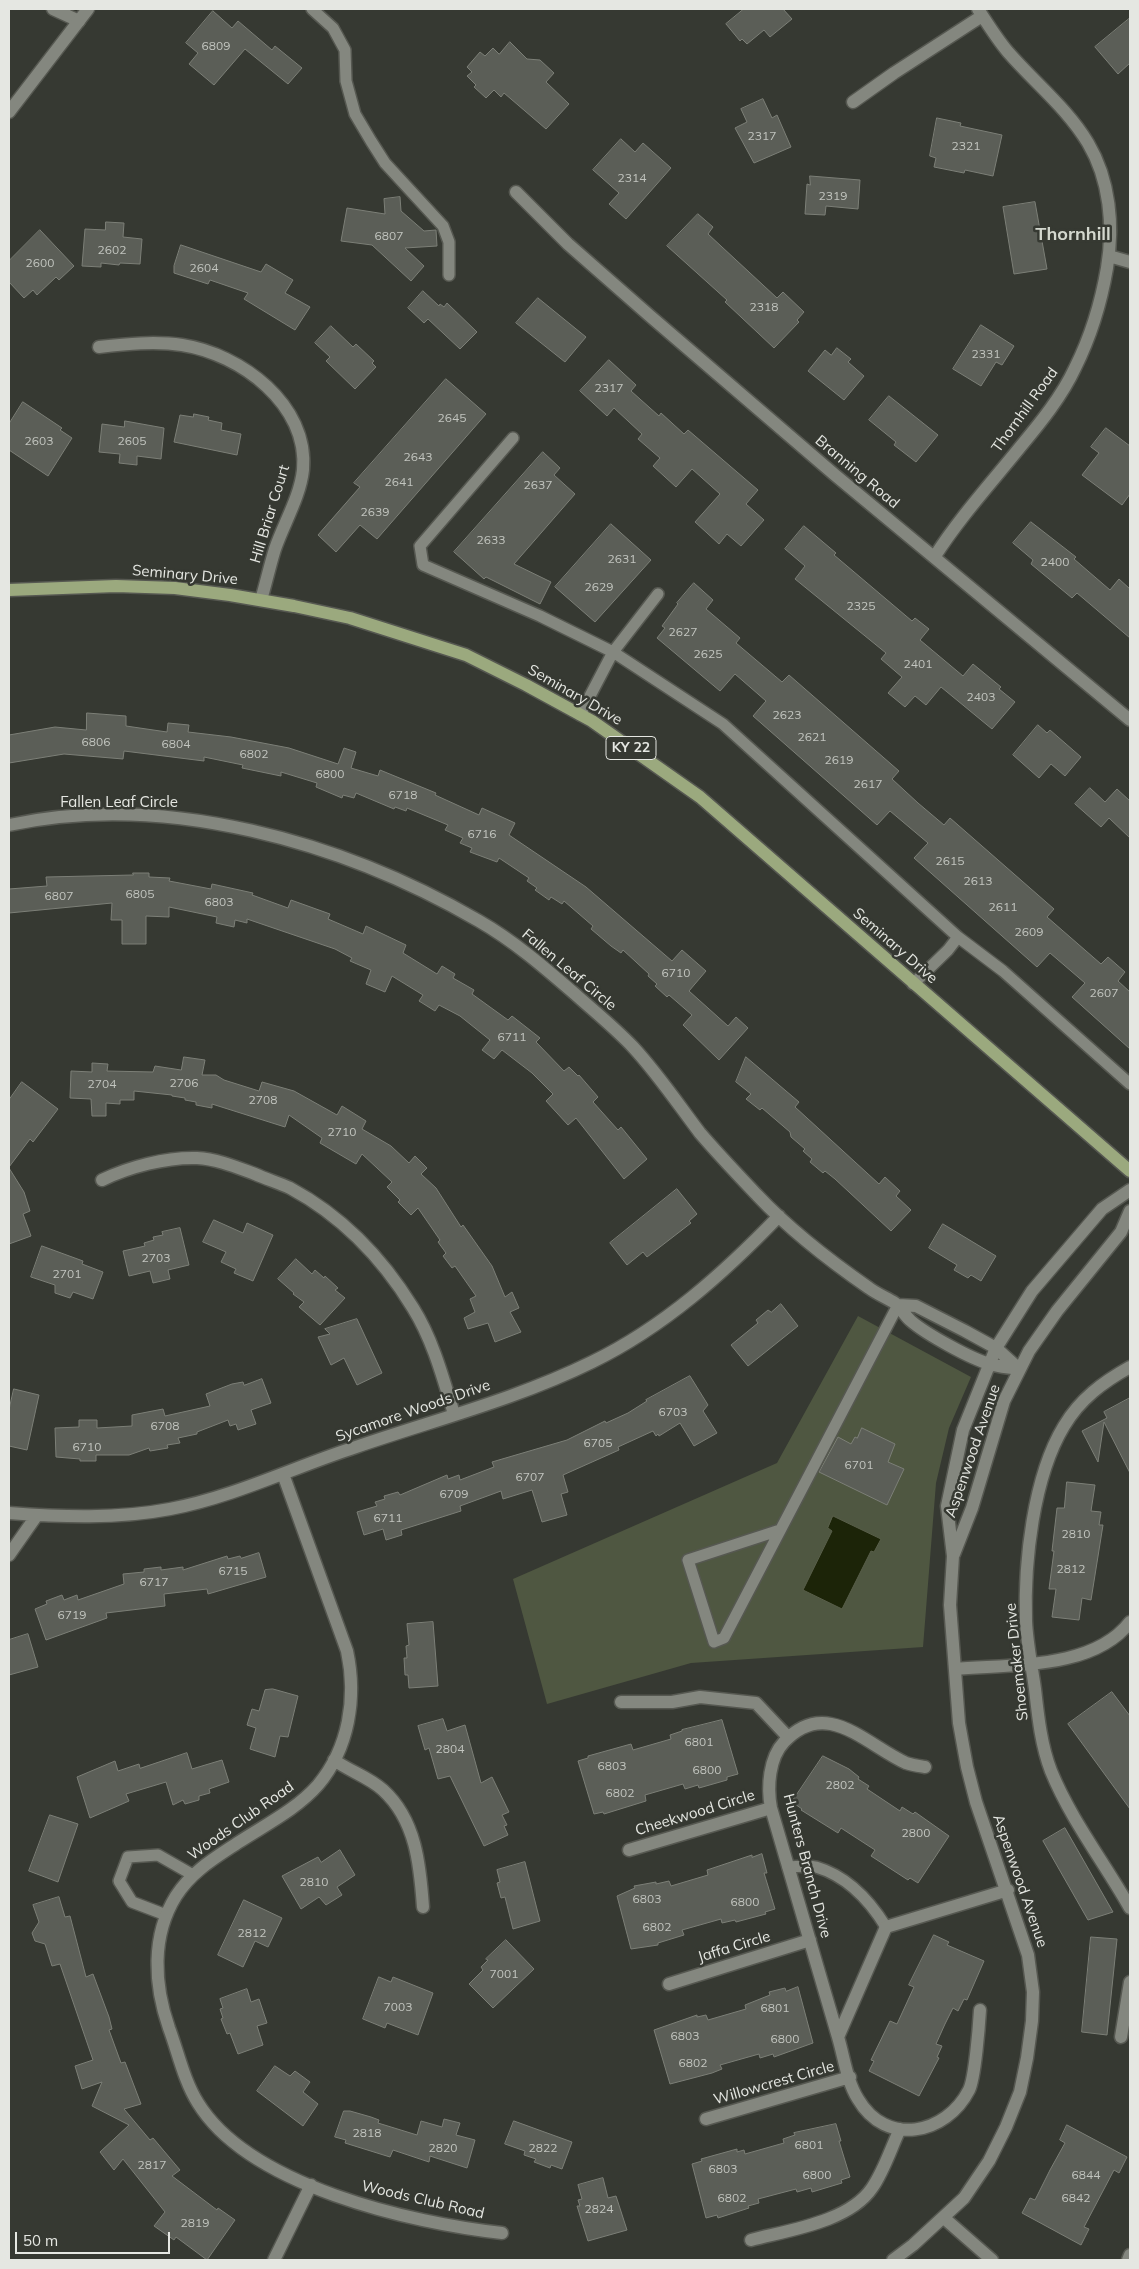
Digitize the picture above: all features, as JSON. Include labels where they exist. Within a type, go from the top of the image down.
[{"type":"main road","name":"Seminary Drive","points":[[9,590],[116,586],[175,588],[261,600],[350,618],[466,655],[580,715],[652,762],[700,797],[1130,1171]]},
{"type":"street","points":[[53,9],[79,21]]},
{"type":"street","points":[[72,9],[79,21]]},
{"type":"street","points":[[9,112],[88,9]]},
{"type":"street","points":[[853,102],[980,12]]},
{"type":"street","name":"Thornhill Road","points":[[935,556],[949,534],[1041,421],[1075,370],[1094,324],[1109,256],[1111,228],[1109,204],[1100,171],[1088,144],[1062,107],[1008,52],[980,12]]},
{"type":"street","name":"Branning Road","points":[[516,192],[568,244],[835,475],[935,556],[1130,720]]},
{"type":"street","points":[[1109,256],[1130,262]]},
{"type":"street","name":"Hill Briar Court","points":[[99,347],[133,344],[182,345],[210,351],[260,381],[282,401],[294,420],[301,441],[302,472],[299,487],[275,551],[261,600]]},
{"type":"street","name":"Fallen Leaf Circle","points":[[9,825],[30,820],[103,816],[185,819],[253,831],[318,849],[383,872],[422,890],[481,922],[514,945],[538,962],[596,1013],[632,1047],[671,1093],[701,1133],[759,1197],[800,1235],[870,1289],[898,1305],[910,1320],[961,1352],[989,1364],[1020,1369]]},
{"type":"street","points":[[102,1180],[114,1174],[156,1163],[197,1158],[228,1164],[290,1188],[323,1209],[356,1235],[379,1259],[410,1302],[436,1356],[454,1414]]},
{"type":"street","name":"Aspenwood Avenue","points":[[893,2260],[913,2246],[964,2198],[989,2161],[1006,2127],[1020,2092],[1027,2058],[1033,1992],[1028,1955],[1008,1890],[976,1802],[959,1723],[950,1605],[953,1556],[947,1506],[963,1430],[996,1348],[1032,1291],[1059,1257],[1102,1209],[1130,1190]]},
{"type":"street","name":"Aspenwood Avenue","points":[[953,1556],[972,1508],[1004,1401],[1029,1351],[1057,1311],[1121,1232],[1130,1211]]},
{"type":"street","name":"Sycamore Woods Drive","points":[[9,1513],[90,1517],[168,1510],[202,1502],[547,1383],[594,1362],[637,1337],[676,1310],[715,1278],[779,1216]]},
{"type":"street","name":"Fallen Leaf Circle","points":[[898,1305],[916,1306],[996,1348],[1020,1369]]},
{"type":"street","name":"Shoemaker Drive","points":[[1130,1366],[1102,1383],[1080,1404],[1064,1426],[1044,1474],[1034,1514],[1026,1586],[1026,1623],[1031,1663],[1041,1732],[1050,1769],[1066,1805],[1112,1875],[1130,1908]]},
{"type":"street","name":"Woods Club Road","points":[[282,1474],[347,1651],[351,1670],[352,1692],[347,1730],[341,1748],[318,1785],[298,1803],[201,1867],[176,1895],[166,1915],[157,1960],[160,2003],[198,2104],[229,2140],[249,2156],[311,2184],[377,2209],[457,2228],[502,2234]]},
{"type":"street","points":[[9,1555],[38,1515]]},
{"type":"street","points":[[955,1669],[1060,1661],[1086,1654],[1107,1642],[1130,1622]]},
{"type":"street","points":[[621,1702],[672,1702],[700,1697],[756,1703],[788,1738]]},
{"type":"street","name":"Hunters Branch Drive","points":[[925,1767],[907,1764],[844,1727],[825,1722],[807,1724],[788,1738],[774,1756],[770,1779],[771,1808],[857,2099],[870,2115],[886,2125],[900,2129],[916,2130],[933,2126],[949,2117],[957,2109],[970,2088],[980,2010]]},
{"type":"street","points":[[334,1760],[382,1789],[403,1815],[411,1832],[419,1861],[424,1907]]},
{"type":"street","name":"Cheekwood Circle","points":[[629,1850],[771,1808]]},
{"type":"street","points":[[838,2037],[886,1928],[1008,1890]]},
{"type":"street","name":"Jaffa Circle","points":[[669,1984],[810,1940]]},
{"type":"street","points":[[1121,2037],[1130,1982]]},
{"type":"street","name":"Willowcrest Circle","points":[[706,2119],[850,2077]]},
{"type":"street","points":[[751,2240],[829,2218],[846,2212],[859,2203],[872,2188],[900,2129]]},
{"type":"street","points":[[274,2260],[311,2184]]},
{"type":"street","points":[[944,2218],[992,2260]]},
{"type":"street","points":[[1128,2260],[1130,2255]]},
{"type":"lane","points":[[312,9],[333,28],[346,50],[346,82],[355,114],[370,141],[385,163],[443,226],[450,242],[449,275]]},
{"type":"lane","points":[[513,438],[420,546],[423,565],[540,616],[613,652],[723,724],[958,937],[1002,971],[1130,1084]]},
{"type":"lane","points":[[580,715],[613,652],[658,594]]},
{"type":"lane","points":[[913,984],[948,950],[958,937]]},
{"type":"lane","points":[[780,1530],[688,1560],[714,1642],[724,1638],[898,1305]]},
{"type":"lane","points":[[166,1915],[132,1902],[119,1881],[128,1856],[158,1854],[193,1875]]},
{"type":"lane","points":[[788,1866],[815,1867],[847,1882],[874,1907],[886,1928]]},
{"type":"shaded area","points":[[858,1316],[971,1377],[949,1428],[936,1483],[923,1647],[691,1663],[547,1704],[513,1579],[777,1463]]},
{"type":"shaded area","points":[[833,1516],[881,1539],[874,1552],[871,1551],[842,1609],[803,1590],[832,1531],[828,1528]]},
{"type":"building","points":[[744,9],[783,9],[792,19],[770,37],[764,30],[747,44],[742,39],[740,41],[726,24]]},
{"type":"building","points":[[213,11],[232,28],[238,21],[272,50],[275,46],[302,68],[288,84],[245,49],[214,85],[189,64],[198,53],[186,43]]},
{"type":"building","points":[[1130,18],[1130,63],[1118,74],[1095,47]]},
{"type":"building","points":[[510,42],[527,59],[540,60],[554,73],[546,82],[569,104],[546,129],[504,93],[501,97],[494,90],[486,98],[474,87],[476,85],[467,76],[472,72],[467,67],[480,52],[485,56],[493,48],[499,54]]},
{"type":"building","points":[[763,99],[772,118],[777,115],[791,147],[754,163],[735,128],[747,122],[741,109]]},
{"type":"building","points":[[937,118],[961,123],[960,126],[1002,135],[993,176],[965,170],[964,173],[934,167],[936,158],[930,156]]},
{"type":"building","points":[[621,139],[635,152],[643,143],[671,168],[626,219],[609,204],[619,193],[593,170]]},
{"type":"building","points":[[810,176],[860,180],[858,209],[826,206],[825,215],[805,214],[807,184],[810,185]]},
{"type":"building","points":[[400,197],[401,211],[424,231],[436,230],[437,246],[405,248],[424,266],[411,281],[372,245],[341,241],[347,208],[385,214],[384,199]]},
{"type":"building","points":[[1035,202],[1047,269],[1014,274],[1003,207]]},
{"type":"building","points":[[698,214],[713,227],[708,234],[777,298],[783,292],[804,312],[797,320],[799,322],[774,348],[725,302],[727,300],[667,246]]},
{"type":"building","points":[[106,222],[124,223],[123,237],[142,239],[140,264],[120,263],[119,265],[101,263],[101,267],[82,266],[85,229],[105,230]]},
{"type":"building","points":[[40,230],[74,266],[59,280],[56,277],[37,295],[33,290],[24,298],[9,282],[9,261]]},
{"type":"building","points":[[181,245],[261,272],[266,264],[293,280],[285,293],[310,307],[295,330],[244,299],[248,293],[210,280],[208,284],[174,273],[174,266]]},
{"type":"building","points":[[423,291],[439,306],[440,304],[444,307],[447,303],[477,332],[460,349],[428,319],[424,323],[408,308]]},
{"type":"building","points":[[538,298],[586,337],[565,362],[516,323]]},
{"type":"building","points":[[981,325],[1014,346],[1002,365],[996,362],[981,386],[953,369]]},
{"type":"building","points":[[331,326],[353,347],[356,344],[374,361],[372,363],[376,367],[355,389],[326,361],[330,357],[315,343]]},
{"type":"building","points":[[837,348],[851,359],[848,362],[864,376],[844,400],[808,371],[825,350],[831,355]]},
{"type":"building","points":[[609,360],[636,385],[631,391],[659,416],[661,413],[684,434],[688,430],[758,490],[746,504],[764,520],[741,546],[727,534],[719,544],[695,522],[720,494],[692,469],[676,487],[653,466],[660,458],[638,439],[642,434],[614,408],[607,416],[580,391]]},
{"type":"building","points":[[446,379],[486,414],[377,539],[360,525],[336,552],[318,535],[360,487],[354,483]]},
{"type":"building","points":[[889,396],[938,435],[916,462],[894,445],[896,442],[869,420]]},
{"type":"building","points":[[23,402],[62,428],[60,430],[72,438],[48,476],[9,450],[9,424]]},
{"type":"building","points":[[194,414],[209,417],[208,420],[222,423],[221,430],[241,434],[237,455],[174,442],[180,415],[193,417]]},
{"type":"building","points":[[125,421],[164,428],[161,459],[137,456],[137,465],[119,463],[120,454],[99,452],[102,424],[124,427]]},
{"type":"building","points":[[1106,428],[1130,446],[1130,494],[1122,505],[1082,475],[1099,453],[1091,447]]},
{"type":"building","points":[[543,452],[560,468],[554,475],[575,494],[514,564],[551,582],[540,604],[486,577],[484,579],[454,552]]},
{"type":"building","points":[[1031,522],[1076,557],[1074,559],[1110,590],[1119,579],[1130,589],[1130,638],[1077,593],[1072,598],[1031,564],[1033,560],[1013,543]]},
{"type":"building","points":[[611,524],[651,560],[595,622],[555,587]]},
{"type":"building","points":[[804,526],[836,553],[834,555],[912,621],[915,618],[929,629],[920,640],[963,676],[973,664],[1001,687],[999,689],[1015,702],[992,729],[941,687],[926,705],[915,696],[905,707],[888,693],[902,677],[881,659],[886,653],[795,579],[805,566],[785,549]]},
{"type":"building","points":[[694,583],[713,600],[706,609],[740,638],[736,643],[782,682],[789,675],[899,771],[892,779],[918,803],[944,825],[950,818],[1054,909],[1047,917],[1101,964],[1108,957],[1125,972],[1118,981],[1130,992],[1130,1049],[1072,997],[1085,983],[1050,953],[1037,967],[914,858],[928,843],[890,811],[877,825],[753,716],[766,701],[735,674],[720,691],[657,638],[665,628],[662,626],[677,603]]},
{"type":"building","points":[[87,713],[126,716],[126,726],[167,732],[168,723],[189,725],[188,732],[231,737],[289,748],[338,764],[344,748],[356,752],[351,768],[378,776],[380,770],[436,793],[435,795],[479,815],[482,808],[515,823],[509,835],[586,887],[672,961],[682,950],[706,971],[689,991],[728,1026],[736,1017],[748,1028],[719,1060],[683,1025],[692,1015],[669,995],[667,997],[655,986],[657,984],[648,976],[649,974],[623,950],[621,953],[591,929],[593,926],[564,901],[562,904],[551,897],[549,900],[535,890],[537,888],[527,881],[529,878],[499,858],[497,862],[470,852],[472,848],[460,843],[463,838],[445,830],[448,825],[407,808],[406,811],[395,807],[394,809],[356,793],[354,798],[343,795],[342,798],[316,787],[317,783],[281,772],[281,776],[242,768],[243,765],[204,757],[204,761],[124,751],[123,759],[64,754],[9,763],[9,735],[55,727],[86,730]]},
{"type":"building","points":[[1038,725],[1047,733],[1050,730],[1081,757],[1065,776],[1051,764],[1039,778],[1013,755]]},
{"type":"building","points":[[1090,788],[1105,802],[1117,789],[1130,801],[1130,838],[1109,818],[1101,827],[1075,804]]},
{"type":"building","points":[[133,873],[149,873],[149,877],[170,878],[169,881],[211,889],[212,884],[253,893],[252,895],[288,908],[291,900],[330,914],[328,919],[363,934],[366,926],[406,945],[403,953],[437,974],[442,966],[455,974],[453,978],[474,990],[472,994],[508,1020],[512,1016],[540,1038],[536,1042],[564,1071],[569,1067],[579,1075],[598,1097],[593,1102],[618,1130],[621,1127],[647,1159],[624,1179],[576,1118],[568,1125],[546,1101],[553,1094],[532,1073],[502,1050],[494,1059],[482,1050],[490,1040],[460,1016],[439,1005],[435,1011],[419,1001],[423,995],[392,976],[385,992],[366,984],[371,970],[350,961],[352,958],[335,949],[247,919],[247,923],[235,920],[234,927],[216,923],[217,917],[169,907],[169,917],[146,916],[146,944],[122,944],[122,920],[111,920],[112,903],[9,913],[9,889],[47,886],[46,877],[133,875]]},
{"type":"building","points":[[184,1057],[205,1060],[202,1075],[216,1075],[224,1080],[259,1091],[262,1082],[294,1091],[337,1115],[342,1106],[366,1121],[362,1129],[391,1146],[409,1163],[415,1156],[427,1168],[421,1174],[436,1188],[461,1227],[463,1225],[492,1266],[505,1297],[512,1292],[519,1308],[510,1312],[521,1332],[495,1342],[488,1323],[468,1329],[464,1318],[475,1312],[470,1299],[476,1296],[455,1266],[452,1268],[443,1256],[446,1253],[438,1242],[440,1240],[418,1208],[411,1215],[387,1187],[392,1182],[362,1154],[356,1164],[320,1143],[322,1138],[289,1115],[285,1127],[212,1104],[212,1108],[196,1105],[196,1102],[172,1095],[134,1091],[134,1100],[120,1100],[120,1104],[106,1103],[106,1116],[92,1116],[91,1099],[70,1098],[71,1071],[92,1072],[92,1063],[108,1064],[107,1071],[153,1072],[155,1066],[181,1070]]},
{"type":"building","points":[[746,1057],[799,1102],[795,1107],[879,1184],[885,1177],[900,1191],[896,1196],[911,1210],[891,1231],[835,1179],[825,1171],[823,1173],[810,1162],[812,1159],[803,1151],[805,1149],[791,1137],[790,1132],[762,1108],[760,1110],[746,1099],[751,1094],[736,1082]]},
{"type":"building","points":[[22,1082],[58,1109],[33,1142],[30,1139],[9,1167],[9,1100]]},
{"type":"building","points":[[9,1168],[24,1192],[30,1211],[23,1214],[31,1236],[9,1244]]},
{"type":"building","points":[[677,1189],[697,1214],[689,1221],[691,1223],[647,1257],[643,1252],[627,1265],[610,1243]]},
{"type":"building","points":[[214,1220],[243,1233],[247,1223],[273,1235],[253,1281],[234,1273],[236,1269],[221,1262],[226,1252],[203,1242]]},
{"type":"building","points":[[943,1224],[996,1256],[981,1281],[971,1275],[968,1278],[954,1270],[957,1265],[929,1248]]},
{"type":"building","points":[[180,1228],[189,1265],[168,1270],[170,1279],[153,1283],[150,1271],[129,1276],[123,1251],[145,1246],[144,1243],[154,1240],[153,1237],[163,1235],[162,1232]]},
{"type":"building","points":[[42,1246],[83,1261],[82,1264],[103,1272],[93,1299],[73,1292],[70,1298],[55,1293],[55,1285],[31,1277]]},
{"type":"building","points":[[296,1259],[312,1274],[315,1270],[324,1278],[325,1276],[338,1288],[335,1290],[345,1298],[320,1325],[299,1307],[304,1302],[278,1279]]},
{"type":"building","points":[[781,1304],[798,1326],[748,1366],[731,1345],[758,1323],[756,1320],[768,1310],[771,1312]]},
{"type":"building","points":[[357,1319],[382,1373],[357,1385],[344,1358],[331,1365],[318,1337],[330,1334],[325,1329]]},
{"type":"building","points":[[690,1376],[708,1405],[703,1411],[717,1433],[694,1446],[680,1423],[659,1436],[658,1434],[656,1436],[653,1431],[618,1447],[619,1450],[563,1475],[568,1492],[561,1494],[567,1515],[542,1522],[532,1490],[503,1499],[501,1491],[460,1506],[461,1511],[401,1530],[402,1535],[386,1540],[383,1529],[364,1535],[357,1512],[377,1506],[375,1502],[385,1499],[384,1496],[398,1492],[400,1495],[447,1475],[448,1479],[459,1475],[460,1480],[494,1467],[492,1462],[567,1440],[605,1421],[606,1423],[628,1413],[646,1400]]},
{"type":"building","points":[[262,1379],[271,1403],[251,1410],[256,1424],[238,1430],[236,1424],[230,1426],[228,1420],[197,1432],[197,1434],[178,1438],[180,1443],[167,1445],[168,1448],[150,1451],[149,1448],[129,1455],[96,1455],[96,1461],[80,1461],[80,1459],[56,1457],[55,1428],[79,1427],[79,1420],[97,1420],[97,1428],[132,1426],[132,1415],[163,1409],[165,1416],[210,1406],[206,1394],[232,1384],[243,1382],[244,1385]]},
{"type":"building","points":[[14,1389],[39,1395],[27,1450],[9,1446],[9,1410]]},
{"type":"building","points":[[1130,1398],[1130,1473],[1104,1422],[1098,1462],[1082,1431],[1107,1418],[1104,1412]]},
{"type":"building","points":[[862,1428],[895,1444],[888,1462],[904,1469],[887,1505],[819,1472],[838,1437],[851,1444],[855,1437],[857,1438]]},
{"type":"building","points":[[1067,1482],[1095,1485],[1091,1511],[1101,1512],[1099,1525],[1103,1525],[1091,1600],[1082,1598],[1079,1620],[1052,1617],[1056,1589],[1049,1589],[1057,1508],[1064,1508]]},
{"type":"building","points":[[259,1553],[266,1577],[208,1594],[207,1589],[164,1594],[165,1606],[106,1613],[107,1618],[46,1640],[35,1609],[47,1604],[46,1601],[62,1595],[64,1600],[77,1595],[78,1600],[124,1584],[123,1574],[144,1572],[144,1569],[161,1567],[161,1570],[183,1567],[183,1570],[227,1556],[228,1559],[240,1556],[241,1558]]},
{"type":"building","points":[[433,1622],[438,1686],[409,1688],[408,1675],[405,1675],[404,1658],[407,1658],[406,1646],[409,1645],[407,1624]]},
{"type":"building","points":[[28,1634],[38,1667],[9,1675],[9,1640]]},
{"type":"building","points":[[273,1689],[298,1696],[288,1737],[280,1736],[275,1757],[250,1749],[256,1728],[247,1725],[252,1709],[259,1711],[265,1690]]},
{"type":"building","points":[[1112,1692],[1130,1716],[1130,1809],[1068,1724]]},
{"type":"building","points":[[443,1719],[447,1731],[465,1725],[481,1783],[492,1777],[509,1812],[502,1815],[507,1825],[504,1826],[508,1835],[484,1846],[450,1776],[438,1779],[429,1748],[425,1750],[418,1726]]},
{"type":"building","points":[[722,1720],[738,1774],[727,1777],[727,1780],[699,1788],[698,1785],[685,1789],[683,1784],[645,1795],[646,1801],[604,1814],[603,1812],[594,1814],[578,1761],[588,1758],[588,1756],[631,1744],[633,1750],[671,1739],[670,1735],[682,1730]]},
{"type":"building","points":[[187,1753],[192,1769],[222,1760],[229,1782],[209,1789],[210,1793],[199,1796],[199,1800],[185,1804],[183,1800],[173,1805],[166,1782],[126,1794],[129,1801],[90,1818],[77,1777],[115,1761],[118,1771],[139,1764],[140,1768]]},
{"type":"building","points":[[823,1756],[849,1769],[859,1777],[858,1779],[869,1786],[867,1789],[900,1811],[902,1807],[913,1814],[915,1812],[949,1836],[918,1883],[910,1878],[908,1880],[871,1856],[875,1850],[841,1828],[838,1833],[801,1810],[792,1802]]},
{"type":"building","points":[[50,1815],[78,1824],[58,1882],[29,1871]]},
{"type":"building","points":[[1065,1828],[1113,1912],[1088,1920],[1043,1841]]},
{"type":"building","points":[[340,1850],[355,1875],[337,1887],[342,1895],[326,1905],[319,1897],[301,1909],[282,1876],[318,1857],[321,1862]]},
{"type":"building","points":[[762,1854],[767,1873],[764,1873],[775,1909],[765,1912],[766,1914],[736,1922],[735,1920],[722,1923],[721,1919],[682,1930],[684,1935],[658,1943],[658,1945],[631,1949],[617,1896],[635,1888],[634,1886],[669,1881],[671,1886],[708,1875],[707,1870],[752,1855],[752,1857]]},
{"type":"building","points":[[525,1862],[540,1921],[513,1929],[505,1897],[501,1898],[497,1883],[500,1882],[497,1870]]},
{"type":"building","points":[[59,1897],[65,1917],[70,1916],[86,1977],[93,1974],[109,2017],[112,2029],[109,2030],[121,2063],[125,2062],[141,2104],[124,2109],[150,2140],[153,2138],[180,2170],[172,2176],[217,2210],[218,2208],[235,2220],[207,2260],[176,2237],[174,2240],[154,2226],[165,2212],[123,2159],[114,2170],[100,2152],[129,2125],[92,2106],[102,2082],[82,2089],[75,2066],[93,2060],[60,1964],[52,1966],[45,1944],[35,1941],[32,1933],[39,1922],[33,1905]]},
{"type":"building","points":[[244,1900],[282,1918],[268,1947],[255,1941],[243,1967],[218,1955]]},
{"type":"building","points":[[934,1935],[949,1942],[947,1945],[984,1961],[967,2000],[964,1999],[958,2011],[953,2008],[945,2024],[936,2044],[942,2046],[937,2057],[939,2058],[919,2096],[869,2071],[874,2061],[871,2060],[890,2021],[897,2024],[914,1987],[909,1985]]},
{"type":"building","points":[[1091,1937],[1117,1939],[1107,2035],[1082,2032]]},
{"type":"building","points":[[506,1940],[534,1969],[493,2008],[469,1984],[483,1970],[481,1967],[488,1960],[486,1959]]},
{"type":"building","points":[[379,1977],[391,1982],[393,1977],[433,1993],[418,2035],[387,2023],[385,2028],[363,2019]]},
{"type":"building","points":[[798,1987],[813,2043],[774,2057],[773,2054],[760,2058],[759,2054],[720,2065],[722,2069],[712,2073],[670,2084],[654,2030],[697,2015],[697,2017],[706,2015],[708,2020],[746,2009],[745,2005],[770,1995],[769,1992],[785,1988],[786,1991]]},
{"type":"building","points":[[247,1989],[251,2002],[259,1999],[267,2023],[257,2026],[263,2045],[238,2054],[230,2033],[227,2034],[221,2019],[223,2018],[220,2009],[223,2008],[220,1999]]},
{"type":"building","points":[[275,2066],[290,2076],[295,2071],[310,2082],[303,2092],[318,2104],[303,2126],[257,2091]]},
{"type":"building","points":[[344,2111],[371,2117],[379,2120],[378,2123],[417,2135],[421,2121],[442,2127],[444,2119],[460,2123],[456,2135],[475,2140],[467,2168],[430,2156],[429,2162],[393,2150],[390,2157],[345,2143],[346,2140],[335,2137]]},
{"type":"building","points":[[514,2121],[572,2142],[562,2169],[551,2165],[550,2168],[534,2162],[536,2159],[524,2155],[525,2151],[505,2144]]},
{"type":"building","points":[[836,2124],[850,2177],[841,2180],[842,2183],[812,2192],[811,2188],[797,2192],[796,2189],[758,2199],[759,2203],[748,2206],[749,2208],[718,2218],[717,2215],[706,2218],[692,2164],[702,2161],[701,2159],[737,2149],[737,2152],[744,2150],[745,2154],[784,2143],[783,2139],[795,2135],[794,2133]]},
{"type":"building","points":[[1067,2125],[1127,2157],[1119,2173],[1114,2170],[1084,2227],[1089,2229],[1081,2245],[1022,2213],[1030,2198],[1035,2200],[1065,2143],[1060,2140]]},
{"type":"building","points":[[603,2178],[608,2198],[616,2196],[627,2230],[588,2241],[577,2206],[580,2206],[578,2200],[582,2199],[578,2185]]},
{"type":"district","name":"Thornhill","points":[[1073,235]]}]
